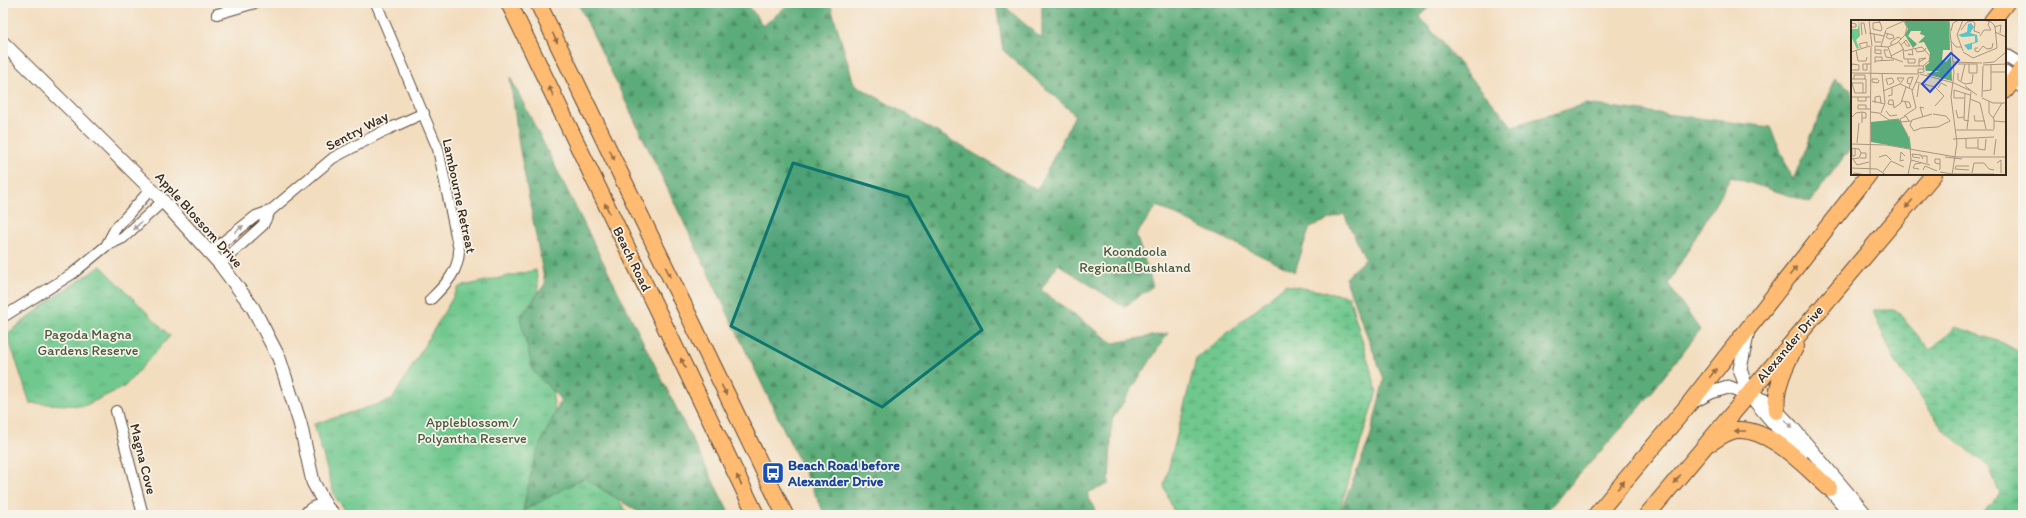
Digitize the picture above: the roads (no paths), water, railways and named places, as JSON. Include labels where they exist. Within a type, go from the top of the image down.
[{"type":"main road","name":"Beach Road","points":[[509,3],[756,515]]},
{"type":"main road","name":"Beach Road","points":[[538,3],[785,515]]},
{"type":"main road","points":[[1993,20],[2006,3]]},
{"type":"main road","points":[[1596,515],[1689,404],[1868,175]]},
{"type":"main road","name":"Alexander Drive","points":[[1647,515],[1933,175]]},
{"type":"main road","points":[[1777,411],[1776,396],[1790,358],[1810,320]]},
{"type":"main road","points":[[1702,448],[1728,432],[1737,430],[1755,432],[1775,442],[1829,488]]},
{"type":"street","points":[[217,14],[255,3]]},
{"type":"street","name":"Lambourne Retreat","points":[[376,3],[438,149],[459,250],[459,262],[449,280],[430,300]]},
{"type":"street","name":"Apple Blossom Drive","points":[[3,43],[163,201],[210,252],[253,308],[279,358],[300,423],[313,482],[330,512]]},
{"type":"street","points":[[2006,57],[2015,78]]},
{"type":"street","name":"Sentry Way","points":[[210,252],[256,216],[270,211],[333,158],[382,132],[424,113]]},
{"type":"street","points":[[106,246],[115,229],[151,189]]},
{"type":"street","points":[[4,315],[72,274],[106,246],[123,238],[163,201]]},
{"type":"street","name":"Sentry Way","points":[[220,264],[263,225],[270,211]]},
{"type":"street","points":[[1750,325],[1740,369],[1748,394],[1852,515]]},
{"type":"street","points":[[1689,404],[1724,387],[1728,387],[1768,402],[1866,515]]},
{"type":"street","name":"Magna Cove","points":[[116,411],[143,515]]},
{"type":"street","name":"Apple Blossom Drive","points":[[308,512],[313,482]]},
{"type":"street","points":[[308,512],[321,506],[330,512]]},
{"type":"place","name":"Beach Road before Alexander Drive","points":[[773,473]]},
{"type":"park label","name":"Koondoola Regional Bushland","points":[[1135,260]]},
{"type":"park label","name":"Pagoda Magna Gardens Reserve","points":[[88,342]]},
{"type":"park label","name":"Appleblossom / Polyantha Reserve","points":[[472,430]]}]
